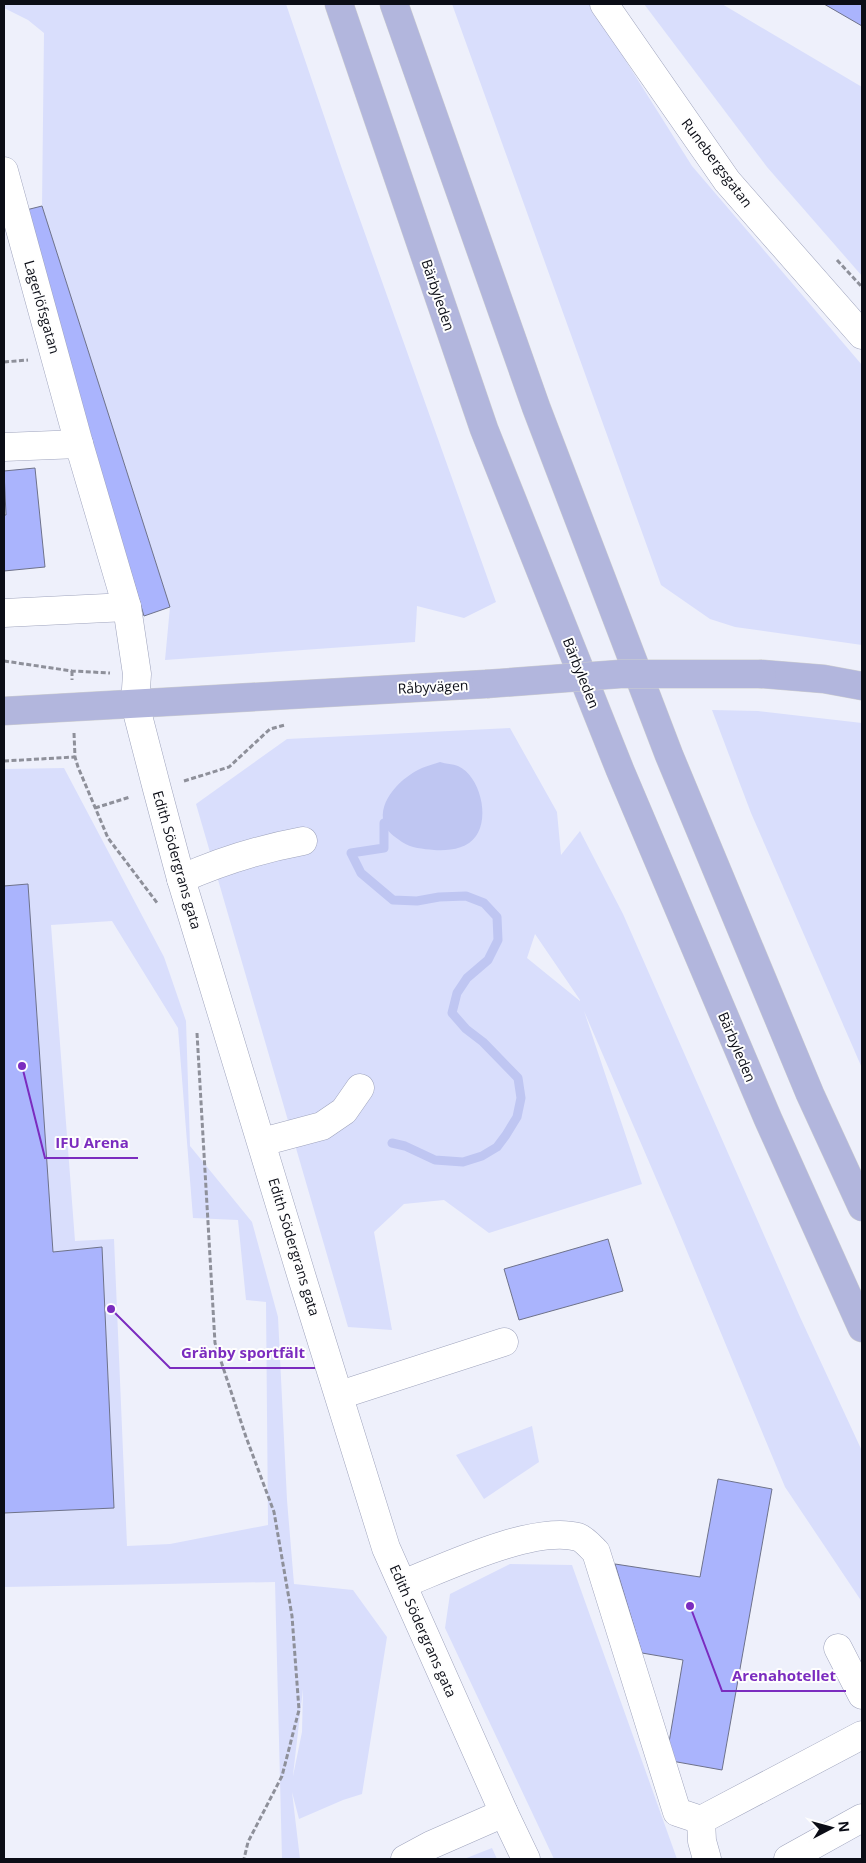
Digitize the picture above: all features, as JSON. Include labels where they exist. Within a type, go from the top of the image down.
[{"type":"main road","name":"Bärbyleden","points":[[339,4],[484,429],[620,770],[768,1119],[862,1328]]},
{"type":"main road","points":[[394,4],[536,407],[669,755],[810,1094],[862,1207]]},
{"type":"main road","name":"Råbyvägen","points":[[4,711],[486,684],[620,674],[762,674],[824,679],[862,686]]},
{"type":"street","name":"Runebergsgatan","points":[[604,4],[727,180],[862,335]]},
{"type":"street","name":"Lagerlöfsgatan","points":[[4,171],[79,444],[127,607],[136,674]]},
{"type":"street","points":[[4,447],[79,444]]},
{"type":"street","points":[[4,613],[127,607]]},
{"type":"street","name":"Edith Södergrans gata","points":[[136,674],[135,704],[181,879],[386,1548],[504,1814],[526,1859]]},
{"type":"street","points":[[181,879],[210,866],[263,848],[303,841]]},
{"type":"street","points":[[262,1142],[322,1126],[344,1112],[360,1088]]},
{"type":"street","points":[[340,1395],[504,1342]]},
{"type":"street","points":[[403,1584],[509,1543],[553,1535],[580,1538],[596,1552],[677,1812],[701,1820],[862,1735]]},
{"type":"street","points":[[838,1648],[862,1695]]},
{"type":"street","points":[[405,1859],[431,1845],[504,1814]]},
{"type":"street","points":[[788,1859],[862,1818]]},
{"type":"street","points":[[701,1820],[702,1841],[707,1859]]},
{"type":"path","points":[[72,671],[75,757],[78,767],[108,838],[158,905]]},
{"type":"path","points":[[95,808],[229,767],[270,729],[288,724]]},
{"type":"path","points":[[4,761],[75,757]]},
{"type":"path","points":[[196,1029],[215,1343],[246,1437],[274,1512],[292,1616],[299,1710],[282,1776],[248,1842],[244,1859]]},
{"type":"shaded area","points":[[4,4],[286,4],[342,169],[496,602],[464,618],[417,606],[415,642],[165,660],[170,607],[42,206],[44,33],[28,20],[4,8]]},
{"type":"shaded area","points":[[452,4],[590,4],[692,166],[862,365],[862,645],[735,627],[710,619],[661,585]]},
{"type":"shaded area","points":[[644,4],[722,4],[862,87],[862,276],[767,167]]},
{"type":"shaded area","points":[[712,710],[758,711],[862,723],[862,1068],[751,813]]},
{"type":"shaded area","points":[[510,728],[557,812],[561,855],[580,831],[623,914],[800,1317],[862,1451],[862,1602],[785,1487],[674,1220],[584,1011],[642,1184],[489,1233],[444,1200],[404,1204],[374,1232],[392,1330],[348,1327],[196,804],[287,739]],"holes":[[[535,934],[580,1000],[527,958]]]},
{"type":"shaded area","points":[[440,762],[458,766],[472,778],[481,798],[482,818],[480,828],[476,836],[468,844],[457,848],[434,850],[409,846],[391,834],[387,829],[384,823],[384,806],[393,790],[407,777],[422,768]]},
{"type":"shaded area","points":[[64,768],[164,957],[186,1021],[190,1146],[252,1222],[278,1317],[287,1500],[294,1584],[353,1590],[387,1637],[362,1794],[299,1819],[292,1792],[300,1859],[282,1859],[275,1582],[4,1587],[4,1513],[113,1508],[101,1247],[53,1252],[27,884],[4,886],[4,769]],"holes":[[[112,921],[178,1028],[193,1218],[238,1220],[246,1300],[266,1302],[268,1525],[170,1544],[127,1546],[114,1239],[75,1241],[51,925]],[[303,1689],[302,1732],[293,1776],[293,1775]]]},
{"type":"shaded area","points":[[532,1426],[539,1462],[484,1499],[456,1455]]},
{"type":"shaded area","points":[[510,1564],[572,1565],[677,1859],[554,1859],[445,1628],[450,1594]]},
{"type":"shaded area","points":[[492,1848],[497,1859],[464,1859]]},
{"type":"building","points":[[824,4],[862,4],[862,26]]},
{"type":"building","points":[[42,206],[170,607],[144,616],[22,211]]},
{"type":"building","points":[[35,468],[45,567],[4,571],[4,515],[6,515],[4,471]]},
{"type":"building","points":[[28,884],[53,1252],[102,1247],[114,1508],[4,1513],[4,886]]},
{"type":"building","points":[[608,1239],[623,1291],[519,1320],[504,1269]]},
{"type":"building","points":[[718,1479],[772,1489],[722,1770],[666,1760],[683,1660],[642,1653],[615,1564],[700,1577]]},
{"type":"waterway","points":[[384,823],[384,848],[351,853],[361,873],[393,900],[417,901],[439,897],[466,896],[484,903],[497,917],[498,940],[488,960],[467,978],[457,993],[452,1013],[466,1029],[483,1042],[518,1078],[521,1098],[517,1117],[506,1135],[497,1147],[482,1156],[463,1162],[435,1160],[405,1146],[392,1143]]},
{"type":"place","name":"IFU Arena","points":[[22,1066]]},
{"type":"place","name":"Gränby sportfält","points":[[111,1309]]},
{"type":"place","name":"Arenahotellet","points":[[690,1606]]}]
